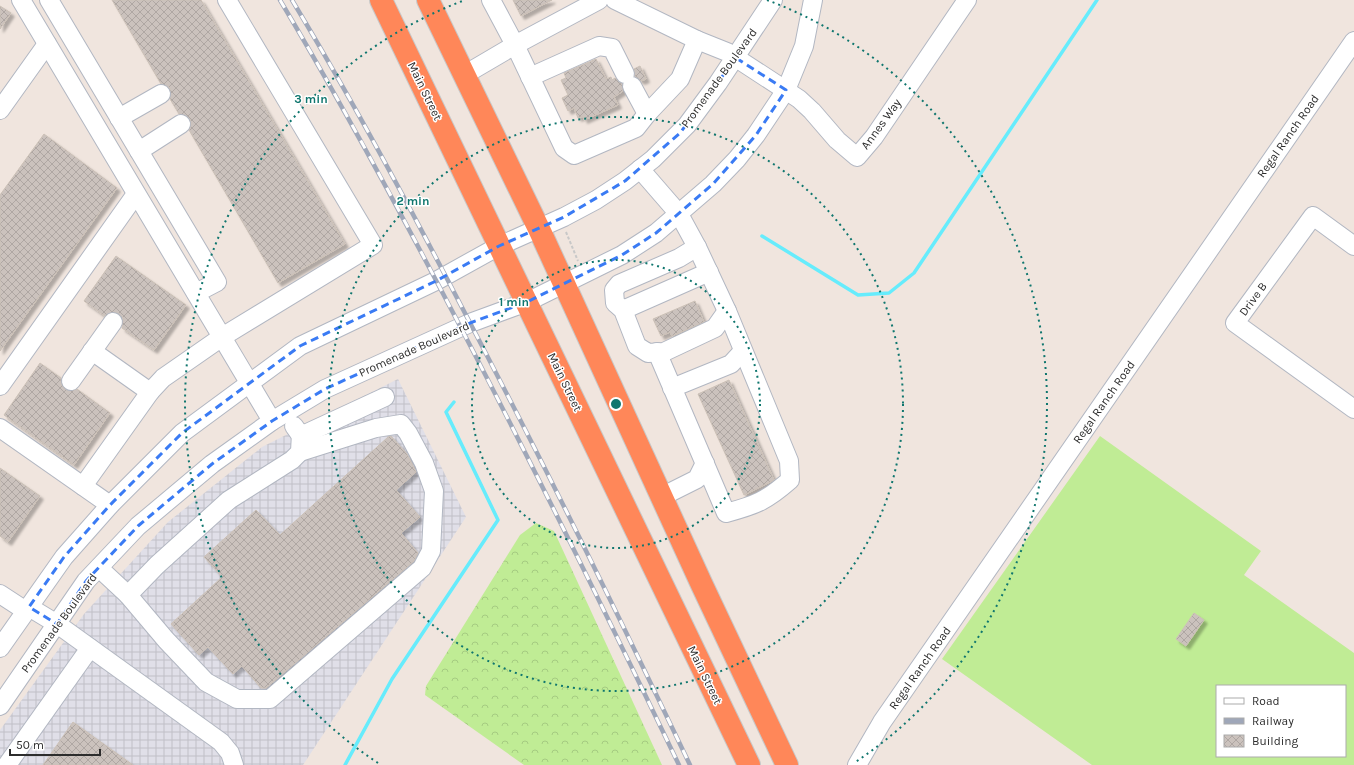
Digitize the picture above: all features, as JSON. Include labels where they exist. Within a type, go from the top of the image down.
[{"type":"highway","name":"Main Street","points":[[381,0],[748,765]]},
{"type":"highway","points":[[428,0],[539,229],[787,765]]},
{"type":"street","points":[[21,0],[249,383],[279,416],[294,426],[301,433],[306,434],[385,397]]},
{"type":"street","points":[[49,0],[217,282],[196,293]]},
{"type":"street","points":[[83,486],[150,392],[163,378],[222,337],[373,245],[227,0]]},
{"type":"street","points":[[491,0],[515,45],[564,148],[574,155],[636,128],[647,114],[680,80],[697,40]]},
{"type":"street","points":[[464,74],[599,0]]},
{"type":"street","name":"Annes Way","points":[[615,0],[697,40],[727,52],[786,90],[812,111],[837,140],[857,157],[874,137],[967,0]]},
{"type":"street","name":"Promenade Boulevard","points":[[2,642],[64,557],[110,505],[182,433],[300,346],[436,280],[499,246],[539,229],[596,200],[640,169],[680,133],[698,111],[736,58],[773,0]]},
{"type":"street","name":"Promenade Boulevard","points":[[0,706],[86,581],[138,526],[212,464],[279,416],[324,389],[470,323],[527,302],[564,285],[622,255],[656,233],[679,214],[713,184],[737,159],[772,112],[786,90],[804,46],[813,0]]},
{"type":"street","name":"Regal Ranch Road","points":[[857,765],[882,722],[1354,41]]},
{"type":"street","points":[[0,110],[47,44]]},
{"type":"street","points":[[530,77],[599,46],[612,48],[647,114]]},
{"type":"street","points":[[63,70],[81,54]]},
{"type":"street","points":[[119,118],[161,94]]},
{"type":"street","points":[[139,151],[181,124]]},
{"type":"street","points":[[640,169],[679,214],[697,247],[727,311],[742,352],[789,461],[790,480],[772,497],[755,506],[726,513],[657,352]]},
{"type":"street","points":[[0,386],[136,194]]},
{"type":"street","name":"Drive B","points":[[1354,246],[1313,216],[1235,322],[1354,409]]},
{"type":"street","points":[[697,247],[679,258],[619,284],[614,290],[615,303],[623,310],[637,346],[648,353],[664,352],[715,328],[727,311]]},
{"type":"street","points":[[623,310],[709,272]]},
{"type":"street","points":[[71,381],[113,322]]},
{"type":"street","points":[[92,351],[150,392]]},
{"type":"street","points":[[672,388],[731,364],[742,352]]},
{"type":"street","points":[[99,568],[128,595],[166,640],[206,682],[237,699],[270,699],[422,568],[431,551],[434,491],[424,463],[408,433],[401,424],[376,428],[300,452],[292,460],[229,500],[157,565],[128,595]]},
{"type":"street","points":[[0,428],[110,505]]},
{"type":"street","points":[[300,452],[301,433]]},
{"type":"street","points":[[662,497],[697,478],[704,463]]},
{"type":"street","points":[[0,594],[57,624],[221,742],[230,753],[234,765]]},
{"type":"street","points":[[7,765],[90,648]]},
{"type":"path","points":[[564,229],[580,266]]},
{"type":"highlighted area","points":[[736,58],[786,90],[756,135],[713,184],[656,233],[622,255],[527,302],[470,323],[325,389],[272,421],[212,464],[138,526],[86,581],[57,624],[29,607],[64,557],[110,505],[182,433],[300,346],[436,281],[499,246],[564,217],[625,181],[680,133]]},
{"type":"shaded area","points":[[398,379],[466,517],[303,765],[0,765],[0,730],[84,614],[168,522],[262,447]]},
{"type":"green space","points":[[1100,436],[1261,551],[1244,575],[1354,653],[1354,765],[1092,765],[942,659]]},
{"type":"green space","points":[[536,523],[554,531],[662,765],[524,765],[425,695],[426,686],[520,535]]},
{"type":"building","points":[[112,0],[201,0],[345,244],[278,283],[189,130],[191,124],[190,119],[185,115],[179,114],[170,99],[170,88],[161,84]]},
{"type":"building","points":[[513,0],[552,0],[521,16]]},
{"type":"building","points":[[0,6],[11,13],[0,29]]},
{"type":"building","points":[[596,59],[606,79],[611,77],[612,80],[615,78],[622,84],[623,91],[614,97],[618,105],[584,120],[583,116],[578,118],[574,108],[568,111],[562,98],[568,95],[561,80],[566,78],[564,73]]},
{"type":"building","points":[[640,66],[646,79],[641,81],[635,76],[634,69]]},
{"type":"building","points":[[44,134],[117,188],[0,351],[0,195]]},
{"type":"building","points":[[116,256],[186,305],[154,350],[122,328],[123,318],[119,314],[114,312],[105,316],[84,301]]},
{"type":"building","points":[[695,301],[704,322],[672,336],[670,332],[661,336],[653,319]]},
{"type":"building","points":[[40,363],[61,378],[61,385],[65,389],[70,391],[77,389],[110,413],[74,465],[4,415]]},
{"type":"building","points":[[729,380],[774,480],[744,495],[698,394]]},
{"type":"building","points":[[391,436],[407,454],[416,472],[396,490],[420,517],[401,533],[418,553],[414,561],[266,688],[261,688],[242,666],[233,674],[208,647],[199,655],[171,624],[222,577],[204,557],[256,510],[280,535],[388,437]]},
{"type":"building","points":[[0,468],[40,496],[8,542],[0,536]]},
{"type":"building","points":[[1194,613],[1204,620],[1186,646],[1176,639]]},
{"type":"building","points":[[73,722],[133,765],[43,765]]},
{"type":"waterway","points":[[762,236],[858,295],[889,293],[914,273],[1097,0]]},
{"type":"waterway","points":[[345,765],[392,679],[498,520],[446,412],[454,402]]},
{"type":"railway","points":[[280,0],[361,141],[413,236],[513,428],[609,620],[679,765]]},
{"type":"railway","points":[[292,0],[346,92],[472,326],[619,617],[690,765]]}]
